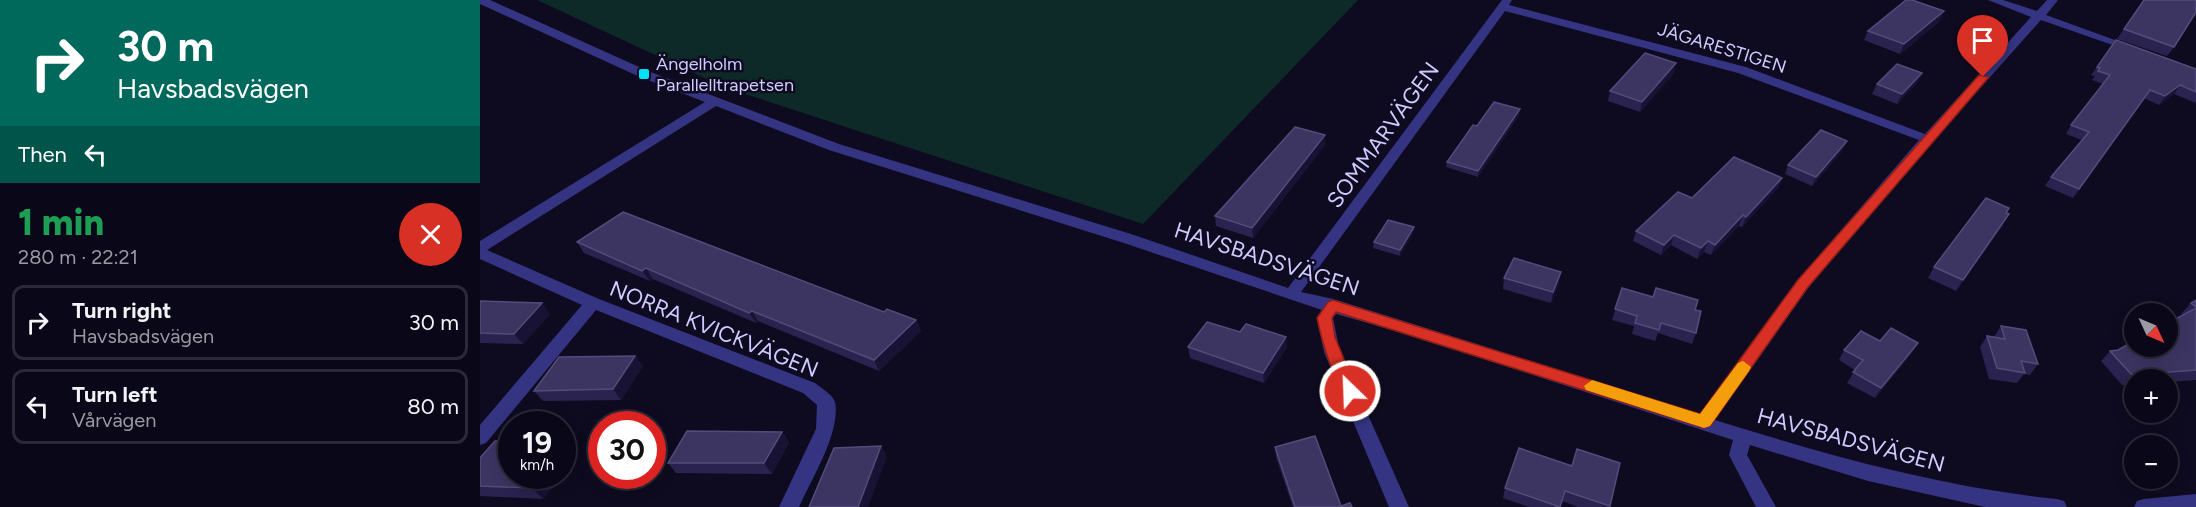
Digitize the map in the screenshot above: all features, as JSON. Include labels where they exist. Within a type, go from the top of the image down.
[{"type":"street","name":"HAVSBADSVÄGEN","points":[[481,0],[712,103],[834,147],[1130,239],[1292,295],[1333,305],[1743,436],[1868,473],[1995,501],[2057,507]]},
{"type":"street","points":[[1993,0],[2142,52]]},
{"type":"street","points":[[1704,422],[1803,284],[1927,139],[2054,0]]},
{"type":"street","name":"JÄGARESTIGEN","points":[[1505,4],[1742,70],[1927,139]]},
{"type":"street","name":"SOMMARVÄGEN","points":[[1292,295],[1505,4]]},
{"type":"street","points":[[480,248],[712,103]]},
{"type":"street","name":"NORRA KVICKVÄGEN","points":[[480,254],[592,303],[809,388],[826,402],[825,429],[789,507]]},
{"type":"street","points":[[480,438],[592,303]]},
{"type":"street","points":[[1333,305],[1324,318],[1332,352],[1400,507]]},
{"type":"street","points":[[1743,436],[1738,455],[1766,507]]},
{"type":"street","points":[[2144,507],[2196,501]]},
{"type":"green space","points":[[537,0],[1358,0],[1143,224],[724,87]]},
{"type":"building","points":[[1906,0],[1944,11],[1904,44],[1868,31]]},
{"type":"building","points":[[2144,0],[2196,0],[2196,12],[2174,47],[2124,29]]},
{"type":"building","points":[[2116,40],[2196,69],[2196,92],[2180,85],[2165,96],[2150,90],[2079,189],[2051,177],[2089,132],[2071,125],[2110,75],[2098,71],[2100,68],[2097,67]]},
{"type":"building","points":[[1645,53],[1676,63],[1642,102],[1610,91]]},
{"type":"building","points":[[1897,64],[1922,73],[1902,94],[1877,84]]},
{"type":"building","points":[[1494,102],[1520,109],[1478,171],[1447,162],[1473,125],[1477,126]]},
{"type":"building","points":[[1295,127],[1325,135],[1252,228],[1215,216]]},
{"type":"building","points":[[1821,130],[1847,141],[1816,177],[1788,165]]},
{"type":"building","points":[[1734,157],[1782,178],[1746,217],[1743,215],[1715,245],[1708,241],[1701,248],[1674,235],[1664,245],[1636,231],[1678,192],[1692,198]]},
{"type":"building","points":[[1986,198],[2009,208],[2006,213],[2009,214],[1963,280],[1934,267]]},
{"type":"building","points":[[623,212],[884,312],[887,309],[916,320],[874,360],[752,311],[749,313],[646,268],[642,271],[577,242]]},
{"type":"building","points":[[1388,220],[1414,227],[1400,250],[1374,242]]},
{"type":"building","points":[[1514,258],[1561,272],[1553,292],[1504,278]]},
{"type":"building","points":[[1622,288],[1653,297],[1656,288],[1698,300],[1695,310],[1701,311],[1696,333],[1661,323],[1659,330],[1635,323],[1637,316],[1615,309]]},
{"type":"building","points":[[480,301],[542,303],[514,334],[480,333]]},
{"type":"building","points":[[2196,308],[2196,370],[2126,369],[2110,351],[2124,347],[2124,357],[2178,357],[2178,318]]},
{"type":"building","points":[[1207,322],[1240,332],[1246,324],[1286,337],[1263,373],[1188,347]]},
{"type":"building","points":[[2001,326],[2026,330],[2038,364],[2021,361],[2025,373],[1997,368],[1987,336],[2005,339]]},
{"type":"building","points":[[1891,328],[1918,343],[1881,388],[1853,372],[1863,360],[1844,350],[1861,331],[1880,341]]},
{"type":"building","points":[[635,356],[613,389],[534,391],[559,357]]},
{"type":"building","points":[[687,431],[782,432],[764,463],[668,463]]},
{"type":"building","points":[[1315,436],[1341,506],[1350,503],[1352,507],[1295,507],[1275,447]]},
{"type":"building","points":[[495,441],[498,441],[498,487],[480,486],[480,458]]},
{"type":"building","points":[[881,446],[858,507],[809,507],[834,448]]},
{"type":"building","points":[[1519,448],[1572,466],[1577,449],[1620,463],[1610,506],[1565,491],[1560,507],[1505,488]]},
{"type":"slow traffic","points":[[1592,386],[1704,422],[1743,367]]},
{"type":"place","name":"Ängelholm Parallelltrapetsen","points":[[644,74]]},
{"type":"route","points":[[1350,391],[1332,352],[1324,318],[1333,305],[1704,422],[1803,284],[1983,77]]}]
